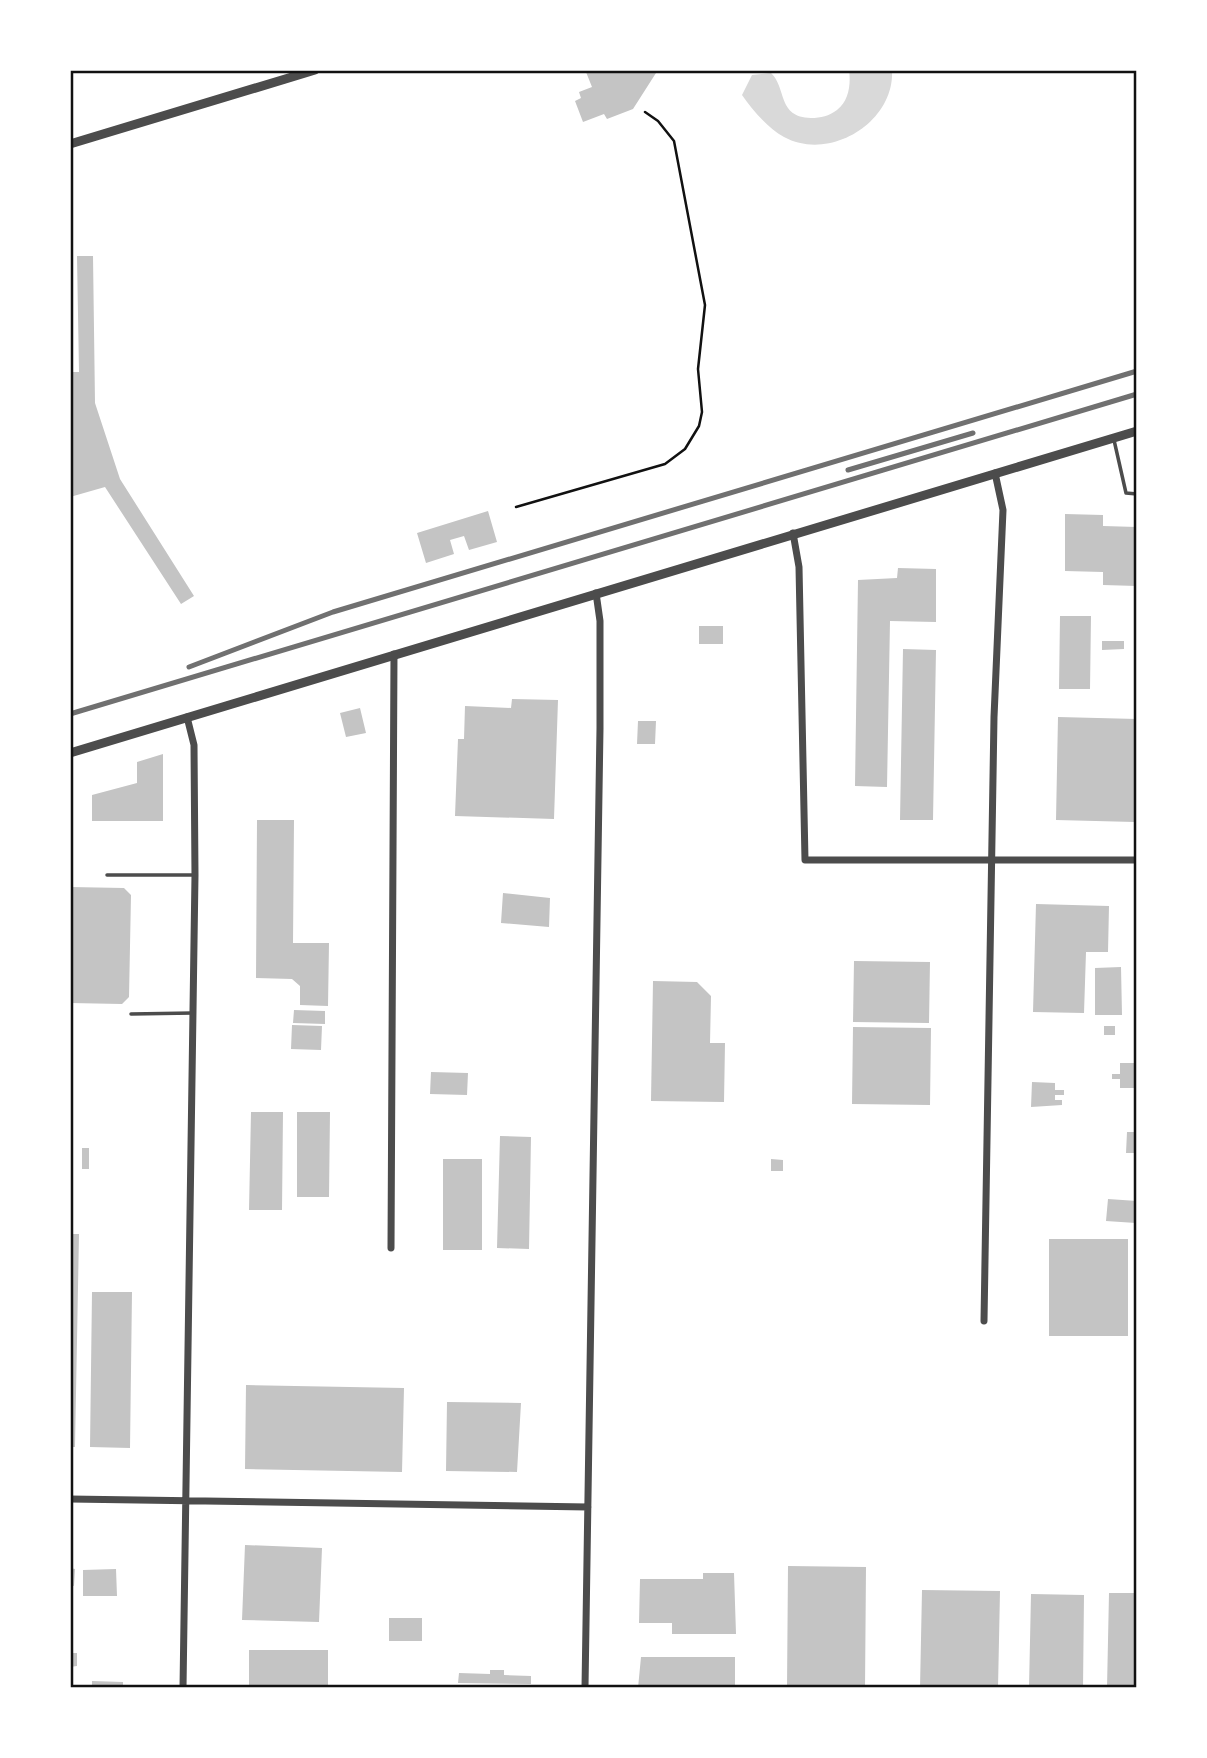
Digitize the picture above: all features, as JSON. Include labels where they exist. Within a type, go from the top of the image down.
[{"type":"street","points":[[70,144],[315,70]]},
{"type":"street","points":[[70,752],[1137,430]]},
{"type":"street","points":[[984,1321],[994,717],[1003,510],[995,473]]},
{"type":"street","points":[[793,533],[799,567],[805,860],[1137,860]]},
{"type":"street","points":[[585,1688],[600,728],[600,621],[596,593]]},
{"type":"street","points":[[391,1248],[394,654]]},
{"type":"street","points":[[183,1688],[195,876],[194,745],[187,717]]},
{"type":"street","points":[[70,1499],[588,1507]]},
{"type":"lane","points":[[1113,438],[1126,493],[1137,494]]},
{"type":"lane","points":[[107,875],[195,876]]},
{"type":"lane","points":[[131,1014],[193,1013]]},
{"type":"path","points":[[516,508],[664,464],[685,449],[699,426],[702,412],[698,369],[705,320],[703,284],[674,141],[658,121],[645,112]]},
{"type":"shaded area","points":[[849,70],[892,70],[890,89],[883,106],[871,121],[839,140],[821,144],[802,143],[784,137],[755,112],[742,95],[752,75],[771,73],[784,101],[793,113],[811,118],[822,117],[834,112],[847,97]]},
{"type":"building","points":[[654,70],[656,73],[633,109],[607,119],[604,114],[583,122],[575,101],[581,98],[579,92],[592,87],[586,72]]},
{"type":"building","points":[[77,256],[93,256],[95,403],[120,479],[194,596],[181,604],[105,487],[70,497],[72,372],[79,372]]},
{"type":"building","points":[[488,511],[497,542],[469,550],[464,536],[450,540],[454,554],[426,563],[417,533]]},
{"type":"building","points":[[1065,514],[1103,515],[1103,526],[1137,527],[1137,586],[1103,585],[1103,572],[1065,571]]},
{"type":"building","points":[[898,568],[936,569],[936,622],[890,621],[887,787],[855,786],[858,580],[897,578]]},
{"type":"building","points":[[1060,616],[1091,616],[1090,689],[1059,689]]},
{"type":"building","points":[[699,626],[723,626],[723,644],[699,644]]},
{"type":"building","points":[[1102,641],[1124,641],[1124,649],[1102,650]]},
{"type":"building","points":[[903,649],[936,650],[933,820],[900,820]]},
{"type":"building","points":[[512,699],[558,700],[554,819],[455,816],[458,739],[464,739],[465,706],[511,708]]},
{"type":"building","points":[[360,708],[366,733],[346,737],[340,713]]},
{"type":"building","points":[[1058,717],[1137,719],[1135,822],[1056,820]]},
{"type":"building","points":[[638,721],[656,721],[655,744],[637,744]]},
{"type":"building","points":[[163,754],[163,821],[92,821],[92,795],[137,783],[137,762]]},
{"type":"building","points":[[257,820],[294,820],[293,943],[329,943],[328,1006],[300,1005],[300,986],[292,979],[256,978]]},
{"type":"building","points":[[70,887],[124,888],[131,895],[129,997],[122,1004],[70,1003]]},
{"type":"building","points":[[503,893],[550,898],[549,927],[501,923]]},
{"type":"building","points":[[1036,904],[1109,906],[1108,952],[1086,952],[1084,1013],[1033,1012]]},
{"type":"building","points":[[854,961],[930,962],[929,1023],[853,1022]]},
{"type":"building","points":[[1121,967],[1122,1015],[1095,1015],[1095,968]]},
{"type":"building","points":[[653,981],[697,982],[711,996],[710,1043],[725,1043],[724,1102],[651,1101]]},
{"type":"building","points":[[294,1010],[325,1011],[325,1024],[293,1023]]},
{"type":"building","points":[[292,1025],[322,1026],[321,1050],[291,1049]]},
{"type":"building","points":[[1104,1026],[1115,1026],[1115,1035],[1104,1035]]},
{"type":"building","points":[[853,1027],[931,1028],[930,1105],[852,1104]]},
{"type":"building","points":[[1120,1063],[1137,1063],[1137,1088],[1120,1088],[1120,1079],[1112,1079],[1112,1074],[1120,1074]]},
{"type":"building","points":[[431,1072],[468,1073],[467,1095],[430,1094]]},
{"type":"building","points":[[1032,1082],[1055,1083],[1055,1090],[1064,1090],[1064,1095],[1055,1095],[1055,1100],[1062,1100],[1062,1105],[1031,1107]]},
{"type":"building","points":[[251,1112],[283,1112],[282,1210],[249,1210]]},
{"type":"building","points":[[297,1112],[330,1112],[329,1197],[297,1197]]},
{"type":"building","points":[[1127,1132],[1137,1132],[1137,1153],[1126,1153]]},
{"type":"building","points":[[500,1136],[531,1137],[529,1249],[497,1248]]},
{"type":"building","points":[[82,1148],[89,1148],[89,1169],[82,1169]]},
{"type":"building","points":[[443,1159],[482,1159],[482,1250],[443,1250]]},
{"type":"building","points":[[771,1159],[783,1160],[783,1171],[771,1171]]},
{"type":"building","points":[[1108,1199],[1137,1201],[1136,1223],[1106,1221]]},
{"type":"building","points":[[70,1234],[79,1234],[75,1447],[70,1447]]},
{"type":"building","points":[[1049,1239],[1128,1239],[1128,1336],[1049,1336]]},
{"type":"building","points":[[92,1292],[132,1292],[130,1448],[90,1447]]},
{"type":"building","points":[[246,1385],[404,1388],[402,1472],[245,1469]]},
{"type":"building","points":[[447,1402],[521,1403],[517,1472],[446,1471]]},
{"type":"building","points":[[245,1545],[322,1548],[319,1622],[242,1620]]},
{"type":"building","points":[[788,1566],[866,1567],[865,1688],[787,1688]]},
{"type":"building","points":[[70,1568],[75,1569],[74,1586],[70,1585]]},
{"type":"building","points":[[116,1569],[117,1596],[83,1596],[83,1570]]},
{"type":"building","points":[[703,1573],[734,1573],[736,1634],[672,1634],[672,1623],[639,1623],[640,1579],[703,1579]]},
{"type":"building","points":[[922,1590],[1000,1591],[998,1688],[920,1688]]},
{"type":"building","points":[[1109,1593],[1137,1593],[1137,1688],[1107,1688]]},
{"type":"building","points":[[1031,1594],[1084,1595],[1083,1688],[1029,1688]]},
{"type":"building","points":[[389,1618],[422,1618],[422,1641],[389,1641]]},
{"type":"building","points":[[249,1650],[328,1650],[328,1688],[249,1688]]},
{"type":"building","points":[[70,1653],[77,1653],[77,1666],[70,1667]]},
{"type":"building","points":[[641,1657],[735,1657],[735,1687],[638,1688]]},
{"type":"building","points":[[490,1670],[504,1670],[504,1675],[531,1676],[531,1684],[458,1683],[459,1673],[490,1674]]},
{"type":"building","points":[[92,1681],[123,1682],[123,1688],[92,1688]]},
{"type":"railway","points":[[189,667],[333,612],[1137,371]]},
{"type":"railway","points":[[70,714],[1137,394]]},
{"type":"railway","points":[[848,470],[973,433]]}]
